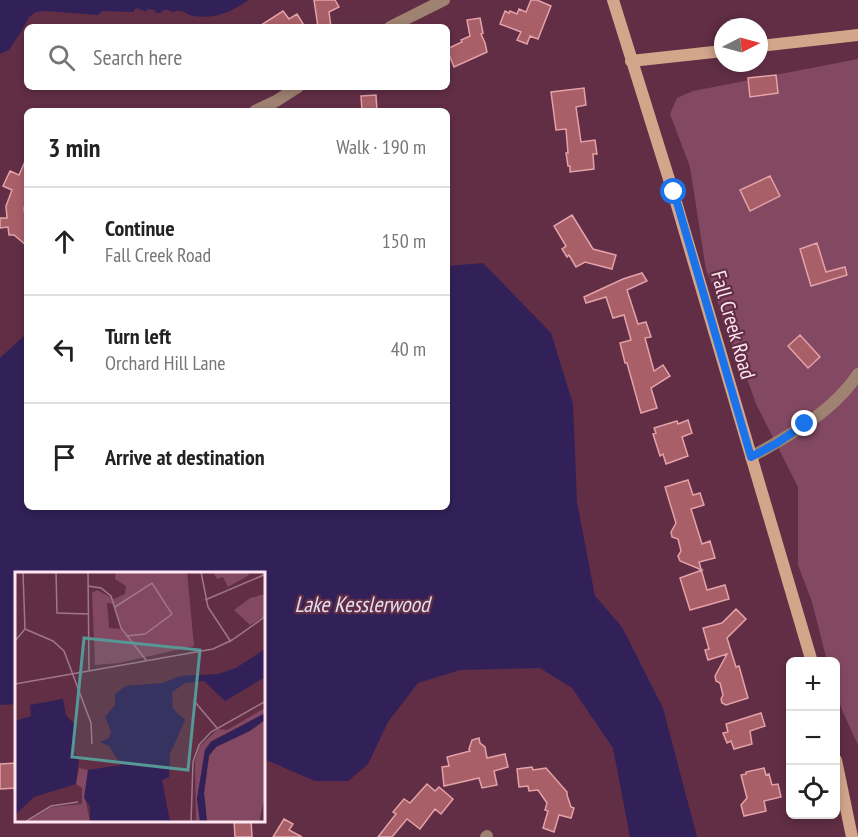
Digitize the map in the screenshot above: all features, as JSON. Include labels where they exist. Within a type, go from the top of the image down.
[{"type":"main road","name":"Fall Creek Road","points":[[613,0],[674,192],[811,657]]},
{"type":"main road","points":[[768,45],[858,35]]},
{"type":"main road","points":[[632,61],[714,52]]},
{"type":"main road","points":[[837,765],[852,837]]},
{"type":"street","points":[[396,24],[444,0]]},
{"type":"street","points":[[261,108],[293,90]]},
{"type":"street","points":[[751,457],[777,443],[823,412],[843,393],[858,374]]},
{"type":"shaded area","points":[[858,59],[858,745],[840,703],[840,657],[826,657],[812,602],[798,565],[798,487],[756,404],[744,370],[728,336],[706,270],[690,167],[670,114],[677,98],[693,91]]},
{"type":"water","points":[[0,0],[249,0],[229,11],[210,16],[194,16],[182,11],[168,10],[156,13],[155,10],[147,9],[147,12],[136,8],[133,12],[102,11],[98,15],[36,12],[24,24],[9,50],[0,54]]},
{"type":"water","name":"Lake Kesslerwood","points":[[483,263],[551,333],[573,404],[577,502],[595,596],[622,627],[663,708],[697,837],[630,837],[613,748],[572,688],[540,668],[460,670],[418,683],[388,722],[368,764],[348,781],[315,781],[266,760],[266,572],[15,572],[15,704],[0,705],[0,358],[24,336],[24,510],[450,510],[450,266]]},
{"type":"building","points":[[314,0],[335,0],[339,7],[329,12],[331,24],[318,24]]},
{"type":"building","points":[[531,0],[551,6],[538,39],[530,36],[527,44],[517,40],[521,32],[500,24],[505,11],[517,14],[519,9],[526,12]]},
{"type":"building","points":[[283,11],[289,19],[297,14],[303,24],[263,24]]},
{"type":"building","points":[[480,18],[483,33],[481,34],[487,52],[454,67],[450,57],[450,48],[470,36],[467,20]]},
{"type":"building","points":[[776,75],[778,93],[750,97],[748,78]]},
{"type":"building","points":[[584,88],[586,105],[576,107],[581,142],[595,140],[597,154],[593,154],[594,169],[570,172],[566,153],[568,153],[566,129],[556,130],[551,92]]},
{"type":"building","points":[[376,95],[377,108],[362,108],[361,96]]},
{"type":"building","points":[[24,164],[24,243],[14,235],[9,235],[8,227],[0,228],[0,218],[7,218],[6,206],[12,190],[3,186],[10,171],[19,175]]},
{"type":"building","points":[[770,176],[780,196],[750,211],[740,190]]},
{"type":"building","points":[[572,215],[593,249],[616,255],[612,269],[585,262],[576,267],[569,255],[567,257],[562,249],[566,246],[554,226]]},
{"type":"building","points":[[817,243],[826,272],[845,267],[847,275],[811,286],[800,249]]},
{"type":"building","points":[[642,273],[647,281],[627,290],[638,324],[646,322],[651,337],[645,338],[654,371],[663,365],[670,376],[651,388],[657,408],[641,413],[620,343],[631,340],[624,315],[613,318],[606,297],[586,303],[584,297]]},
{"type":"building","points":[[800,335],[820,357],[808,368],[788,346]]},
{"type":"building","points":[[688,420],[692,433],[682,437],[688,456],[666,464],[663,454],[660,456],[653,434],[656,433],[654,428]]},
{"type":"building","points":[[688,480],[693,495],[700,493],[704,505],[691,509],[702,544],[710,541],[715,558],[699,562],[701,570],[680,561],[678,556],[681,551],[678,539],[672,537],[671,532],[676,523],[665,487]]},
{"type":"building","points":[[701,570],[707,590],[725,585],[729,599],[690,610],[680,578]]},
{"type":"building","points":[[736,609],[746,619],[727,638],[736,667],[739,666],[748,698],[726,705],[722,703],[720,683],[716,681],[715,676],[727,654],[708,660],[705,650],[709,649],[703,628],[722,623]]},
{"type":"building","points":[[761,713],[765,726],[750,731],[752,744],[734,749],[731,741],[727,743],[723,733],[728,732],[726,724]]},
{"type":"building","points":[[479,738],[480,743],[485,747],[487,758],[505,754],[508,767],[494,771],[497,785],[482,788],[479,778],[444,786],[442,767],[449,766],[447,757],[470,751],[472,740]]},
{"type":"building","points":[[15,763],[15,788],[0,789],[0,764]]},
{"type":"building","points":[[532,767],[533,770],[546,768],[567,792],[571,807],[574,808],[571,818],[559,815],[554,832],[543,828],[548,811],[545,810],[547,803],[538,790],[529,791],[528,786],[519,787],[517,769]]},
{"type":"building","points":[[764,768],[766,775],[769,774],[772,785],[778,784],[781,797],[764,801],[766,811],[744,816],[741,805],[747,798],[741,775]]},
{"type":"building","points":[[427,784],[435,791],[439,787],[453,799],[441,814],[435,809],[420,829],[407,819],[392,837],[378,837],[396,814],[393,812],[404,799],[410,803]]},
{"type":"building","points":[[284,819],[293,824],[289,830],[302,837],[273,837]]},
{"type":"building","points":[[234,822],[251,822],[252,837],[235,837]]},
{"type":"route","points":[[674,192],[751,457],[805,424]]}]
